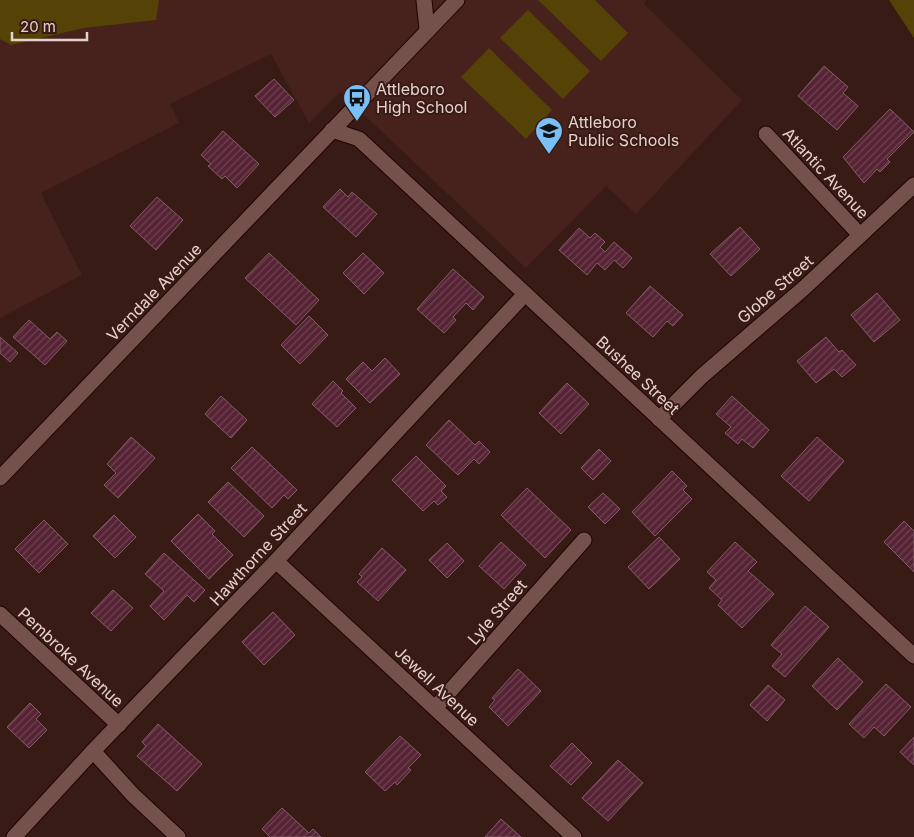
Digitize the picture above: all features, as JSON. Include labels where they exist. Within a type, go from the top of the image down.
[{"type":"street","points":[[424,0],[427,30]]},
{"type":"street","name":"Verndale Avenue","points":[[0,478],[457,0]]},
{"type":"street","name":"Bushee Street","points":[[332,130],[359,139],[914,656]]},
{"type":"street","name":"Atlantic Avenue","points":[[766,134],[860,235]]},
{"type":"street","name":"Globe Street","points":[[659,419],[702,376],[804,288],[914,185]]},
{"type":"street","name":"Hawthorne Street","points":[[14,837],[93,751],[276,561],[525,294]]},
{"type":"street","name":"Lyle Street","points":[[435,708],[584,540]]},
{"type":"street","name":"Jewell Avenue","points":[[276,561],[574,837]]},
{"type":"street","name":"Pembroke Avenue","points":[[0,614],[119,725]]},
{"type":"street","points":[[93,751],[132,795],[178,837]]},
{"type":"shaded area","name":"Attleboro Public Schools","points":[[0,0],[647,0],[644,4],[742,100],[636,214],[606,186],[526,268],[340,92],[309,123],[271,54],[170,104],[179,123],[41,193],[82,275],[0,318]]},
{"type":"shaded area","points":[[0,0],[159,0],[156,20],[84,28],[11,45],[0,39]]},
{"type":"shaded area","points":[[538,0],[595,0],[628,33],[601,61]]},
{"type":"shaded area","points":[[889,0],[914,0],[914,38]]},
{"type":"shaded area","points":[[528,10],[590,71],[563,99],[500,38]]},
{"type":"shaded area","points":[[489,48],[552,110],[526,139],[461,77]]},
{"type":"building","points":[[824,66],[848,87],[843,93],[858,106],[837,130],[798,96]]},
{"type":"building","points":[[274,79],[294,100],[275,117],[255,96]]},
{"type":"building","points":[[890,109],[914,132],[887,159],[890,162],[880,172],[877,169],[864,183],[843,157]]},
{"type":"building","points":[[223,131],[259,164],[237,188],[225,176],[222,179],[208,166],[211,164],[201,155]]},
{"type":"building","points":[[340,189],[348,197],[352,192],[377,214],[356,237],[323,207]]},
{"type":"building","points":[[157,197],[183,220],[156,250],[130,226]]},
{"type":"building","points":[[740,227],[760,249],[731,276],[710,254]]},
{"type":"building","points":[[579,228],[590,238],[595,233],[605,242],[600,247],[605,252],[614,242],[632,258],[623,268],[614,260],[605,270],[597,263],[587,275],[559,250]]},
{"type":"building","points":[[269,253],[319,300],[296,325],[245,278]]},
{"type":"building","points":[[363,253],[384,273],[364,294],[343,273]]},
{"type":"building","points":[[453,269],[484,297],[473,310],[466,303],[453,317],[456,320],[444,333],[417,309]]},
{"type":"building","points":[[650,286],[683,315],[673,326],[667,321],[653,337],[626,313]]},
{"type":"building","points":[[877,293],[900,320],[874,342],[851,315]]},
{"type":"building","points":[[309,316],[328,335],[300,364],[281,345]]},
{"type":"building","points":[[29,320],[50,339],[57,332],[67,341],[45,365],[13,337]]},
{"type":"building","points":[[0,337],[18,353],[10,362],[0,353]]},
{"type":"building","points":[[826,337],[839,352],[842,350],[856,365],[842,377],[834,369],[816,383],[797,361]]},
{"type":"building","points":[[385,358],[400,374],[370,403],[346,379],[363,362],[372,371]]},
{"type":"building","points":[[333,381],[343,391],[341,393],[356,408],[337,427],[312,404]]},
{"type":"building","points":[[567,383],[589,404],[561,434],[539,413]]},
{"type":"building","points":[[221,396],[247,420],[231,438],[205,414]]},
{"type":"building","points":[[732,396],[769,430],[753,448],[742,439],[738,444],[725,433],[731,427],[716,414]]},
{"type":"building","points":[[449,420],[475,445],[479,441],[490,452],[479,464],[474,459],[458,475],[426,445]]},
{"type":"building","points":[[131,437],[155,458],[118,498],[104,485],[116,473],[107,464]]},
{"type":"building","points":[[817,437],[844,461],[809,501],[781,476]]},
{"type":"building","points":[[252,447],[297,490],[288,499],[284,495],[272,508],[231,468]]},
{"type":"building","points":[[599,449],[611,461],[593,480],[581,468]]},
{"type":"building","points":[[416,456],[446,486],[441,491],[447,497],[438,505],[434,501],[423,511],[392,480]]},
{"type":"building","points":[[672,471],[687,486],[683,490],[692,499],[655,536],[632,512]]},
{"type":"building","points":[[228,482],[264,516],[244,537],[208,502]]},
{"type":"building","points":[[527,488],[571,530],[545,558],[501,515]]},
{"type":"building","points":[[603,493],[620,509],[605,524],[588,507]]},
{"type":"building","points":[[198,514],[215,531],[212,534],[233,555],[209,579],[171,541]]},
{"type":"building","points":[[114,515],[136,537],[115,558],[93,536]]},
{"type":"building","points":[[44,520],[68,544],[39,573],[15,549]]},
{"type":"building","points":[[904,521],[914,531],[914,572],[884,542]]},
{"type":"building","points":[[659,537],[680,559],[649,589],[628,567]]},
{"type":"building","points":[[501,542],[526,565],[504,589],[479,566]]},
{"type":"building","points":[[735,542],[757,562],[748,571],[774,594],[742,628],[718,605],[722,600],[709,588],[716,580],[707,572]]},
{"type":"building","points":[[447,543],[464,561],[447,578],[429,560]]},
{"type":"building","points":[[382,548],[406,570],[378,601],[357,582],[362,577],[359,574]]},
{"type":"building","points":[[164,553],[205,590],[194,602],[187,595],[164,620],[150,606],[164,591],[145,574]]},
{"type":"building","points":[[113,590],[133,608],[111,631],[91,613]]},
{"type":"building","points":[[805,606],[829,627],[785,677],[772,666],[782,654],[771,645]]},
{"type":"building","points":[[273,612],[295,635],[264,665],[242,642]]},
{"type":"building","points":[[838,658],[863,682],[837,710],[812,686]]},
{"type":"building","points":[[518,669],[541,691],[508,726],[489,707],[495,700],[492,698]]},
{"type":"building","points":[[886,684],[911,707],[884,736],[874,727],[864,738],[849,724]]},
{"type":"building","points":[[768,685],[785,700],[767,721],[750,705]]},
{"type":"building","points":[[30,703],[41,714],[36,719],[47,730],[29,748],[7,727]]},
{"type":"building","points":[[158,724],[202,764],[177,791],[137,756],[146,746],[142,742]]},
{"type":"building","points":[[400,736],[421,755],[408,768],[411,770],[397,785],[395,782],[385,791],[365,772]]},
{"type":"building","points":[[914,737],[914,765],[900,752]]},
{"type":"building","points":[[572,743],[592,763],[571,785],[550,766]]},
{"type":"building","points":[[618,760],[643,783],[608,821],[582,798]]},
{"type":"building","points":[[282,808],[309,833],[313,829],[321,837],[270,837],[262,829]]},
{"type":"building","points":[[501,819],[521,837],[485,837]]},
{"type":"place","name":"Attleboro High School","points":[[357,122]]},
{"type":"place","name":"Attleboro Public Schools","points":[[549,155]]}]
